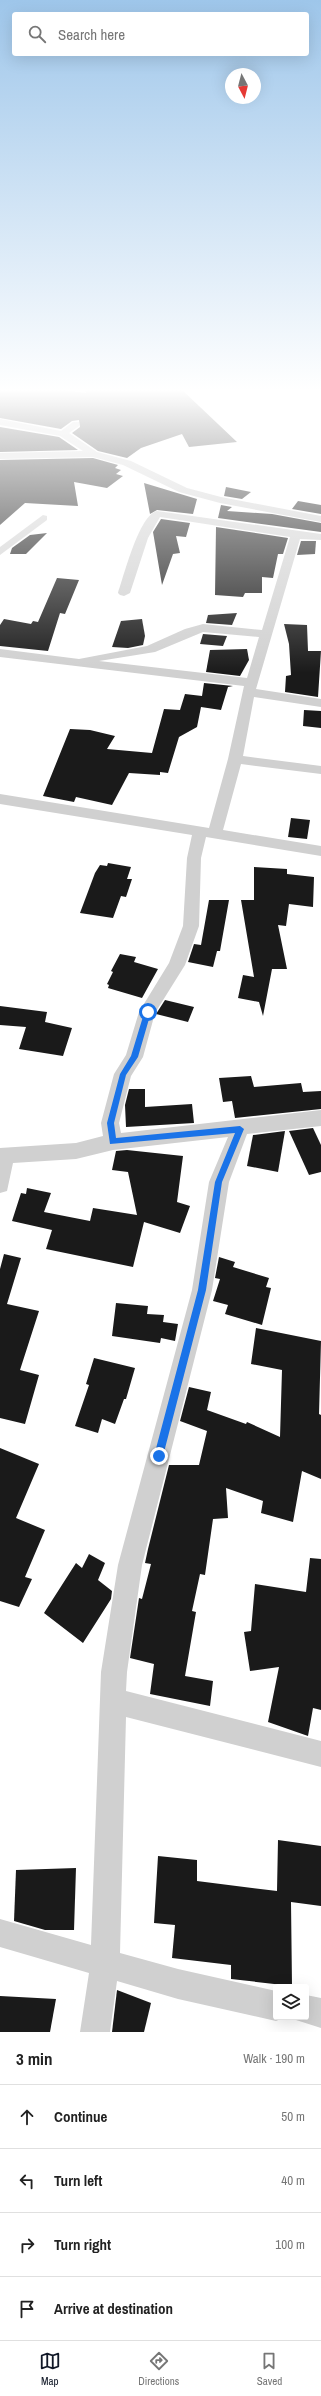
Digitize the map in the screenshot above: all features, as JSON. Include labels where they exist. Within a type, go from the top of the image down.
[{"type":"street","points":[[168,483],[183,490],[220,500],[321,519]]},
{"type":"street","points":[[124,593],[142,545],[145,530],[150,520],[157,514],[172,514],[296,535],[321,537]]},
{"type":"street","points":[[0,552],[43,518]]},
{"type":"street","points":[[113,1142],[110,1123],[123,1074],[134,1057],[148,1012],[177,965],[191,926],[194,858],[208,833],[235,759],[250,688],[296,535]]},
{"type":"street","points":[[78,663],[108,654],[150,650],[170,642],[194,629],[209,628],[267,634]]},
{"type":"street","points":[[0,654],[204,676],[250,688],[321,703]]},
{"type":"street","points":[[235,759],[321,770]]},
{"type":"street","points":[[0,799],[321,852]]},
{"type":"street","points":[[0,1185],[3,1156],[76,1151],[113,1142],[240,1129],[321,1118]]},
{"type":"street","points":[[95,2032],[105,1963],[115,1701],[114,1672],[130,1565],[202,1290],[219,1182],[240,1129]]},
{"type":"street","points":[[115,1701],[252,1738],[321,1754]]},
{"type":"street","points":[[0,1933],[178,1984],[273,2005]]},
{"type":"street","points":[[309,2011],[321,2013]]},
{"type":"building","points":[[0,483],[74,483],[78,506],[25,503],[0,525]]},
{"type":"building","points":[[79,483],[114,483],[107,488]]},
{"type":"building","points":[[144,483],[197,499],[193,514],[157,510],[150,514]]},
{"type":"building","points":[[226,487],[251,492],[242,499],[224,496]]},
{"type":"building","points":[[298,501],[321,505],[321,514],[292,509]]},
{"type":"building","points":[[221,505],[232,507],[227,511],[272,514],[321,523],[321,532],[218,518]]},
{"type":"building","points":[[161,519],[190,523],[186,537],[176,536],[180,553],[173,554],[162,585],[153,532]]},
{"type":"building","points":[[216,527],[288,538],[283,554],[278,554],[273,578],[262,577],[262,593],[245,593],[243,597],[215,595]]},
{"type":"building","points":[[47,533],[26,554],[10,554],[12,548],[30,535]]},
{"type":"building","points":[[301,541],[316,541],[315,554],[297,555]]},
{"type":"building","points":[[57,578],[79,580],[65,614],[60,613],[48,651],[0,646],[0,625],[4,619],[31,624],[33,621],[38,622]]},
{"type":"building","points":[[237,613],[232,625],[206,623],[208,615]]},
{"type":"building","points":[[142,619],[145,636],[143,645],[128,648],[112,647],[121,621]]},
{"type":"building","points":[[284,624],[307,625],[308,651],[321,651],[318,697],[285,692],[286,676],[291,675],[289,644]]},
{"type":"building","points":[[203,634],[227,636],[223,646],[200,644]]},
{"type":"building","points":[[247,649],[249,660],[240,676],[206,672],[210,650]]},
{"type":"building","points":[[204,683],[233,686],[228,687],[221,710],[201,707],[197,727],[179,737],[168,773],[160,772],[160,775],[129,773],[112,805],[76,797],[74,802],[43,796],[70,729],[90,730],[115,736],[107,749],[152,753],[164,709],[180,710],[185,694],[202,696]]},
{"type":"building","points":[[304,710],[321,711],[321,728],[303,726]]},
{"type":"building","points":[[291,818],[310,820],[307,839],[288,837]]},
{"type":"building","points":[[108,863],[131,867],[127,879],[132,879],[126,897],[121,896],[113,918],[80,913],[95,873],[100,865],[107,866]]},
{"type":"building","points":[[254,867],[287,869],[287,874],[314,877],[313,907],[289,904],[286,926],[278,925],[287,969],[272,969],[263,1016],[259,1002],[238,998],[243,975],[254,977],[241,900],[254,900]]},
{"type":"building","points":[[209,900],[229,900],[220,951],[217,951],[213,967],[188,962],[194,944],[201,945]]},
{"type":"building","points":[[120,954],[136,957],[134,962],[158,969],[142,998],[108,988],[109,985],[107,984],[113,972],[111,971]]},
{"type":"building","points":[[165,1000],[194,1007],[188,1022],[156,1014]]},
{"type":"building","points":[[0,1006],[47,1012],[45,1022],[72,1028],[63,1056],[19,1049],[26,1027],[0,1025]]},
{"type":"building","points":[[251,1076],[254,1087],[301,1083],[303,1092],[321,1091],[321,1109],[235,1118],[232,1101],[223,1102],[219,1078]]},
{"type":"building","points":[[129,1089],[145,1089],[145,1107],[192,1104],[194,1123],[126,1127],[125,1105]]},
{"type":"building","points":[[313,1128],[321,1145],[321,1172],[309,1175],[289,1131]]},
{"type":"building","points":[[285,1131],[278,1172],[247,1166],[253,1135]]},
{"type":"building","points":[[127,1150],[183,1156],[177,1202],[190,1206],[180,1233],[144,1222],[133,1267],[46,1249],[52,1230],[12,1221],[21,1193],[26,1194],[27,1188],[51,1193],[44,1212],[90,1221],[93,1208],[137,1215],[128,1172],[112,1170],[116,1151]]},
{"type":"building","points":[[4,1254],[21,1258],[7,1304],[39,1311],[20,1370],[39,1375],[25,1424],[0,1418],[0,1269]]},
{"type":"building","points":[[219,1257],[235,1262],[233,1267],[269,1278],[266,1287],[271,1288],[262,1325],[225,1314],[228,1305],[213,1301],[220,1279],[215,1278]]},
{"type":"building","points":[[116,1303],[148,1306],[147,1314],[164,1315],[163,1322],[178,1324],[175,1341],[161,1338],[160,1343],[112,1336]]},
{"type":"building","points":[[256,1328],[321,1341],[319,1414],[321,1415],[321,1479],[302,1471],[293,1522],[261,1513],[263,1501],[226,1488],[228,1518],[213,1519],[205,1575],[200,1574],[192,1611],[196,1612],[185,1676],[213,1681],[210,1706],[150,1694],[154,1664],[130,1658],[139,1598],[142,1599],[151,1564],[145,1563],[169,1465],[199,1465],[207,1431],[180,1421],[189,1387],[211,1392],[207,1410],[246,1424],[247,1422],[280,1437],[282,1370],[251,1364]]},
{"type":"building","points":[[94,1358],[135,1368],[126,1399],[124,1399],[115,1424],[102,1419],[98,1433],[75,1426],[89,1385],[86,1384]]},
{"type":"building","points":[[0,1448],[39,1464],[16,1518],[45,1530],[25,1577],[32,1579],[19,1607],[0,1601]]},
{"type":"building","points":[[89,1554],[105,1563],[98,1580],[112,1591],[111,1599],[83,1643],[44,1613],[76,1563],[82,1568]]},
{"type":"building","points":[[310,1558],[321,1559],[321,1710],[313,1708],[308,1736],[268,1722],[279,1667],[250,1671],[244,1632],[251,1631],[255,1584],[306,1592]]},
{"type":"building","points":[[278,1840],[321,1846],[321,1906],[291,1902],[292,1984],[275,1984],[231,1979],[231,1965],[172,1958],[175,1925],[154,1923],[158,1856],[197,1860],[197,1881],[277,1891]]},
{"type":"building","points":[[76,1868],[74,1930],[45,1930],[14,1921],[16,1870]]},
{"type":"building","points":[[117,1990],[151,2003],[144,2032],[112,2032]]},
{"type":"building","points":[[0,1996],[56,1999],[50,2032],[0,2032]]},
{"type":"route","points":[[148,1012],[134,1057],[123,1074],[110,1123],[113,1142],[240,1129],[219,1182],[202,1290],[192,1334],[159,1456]]}]
